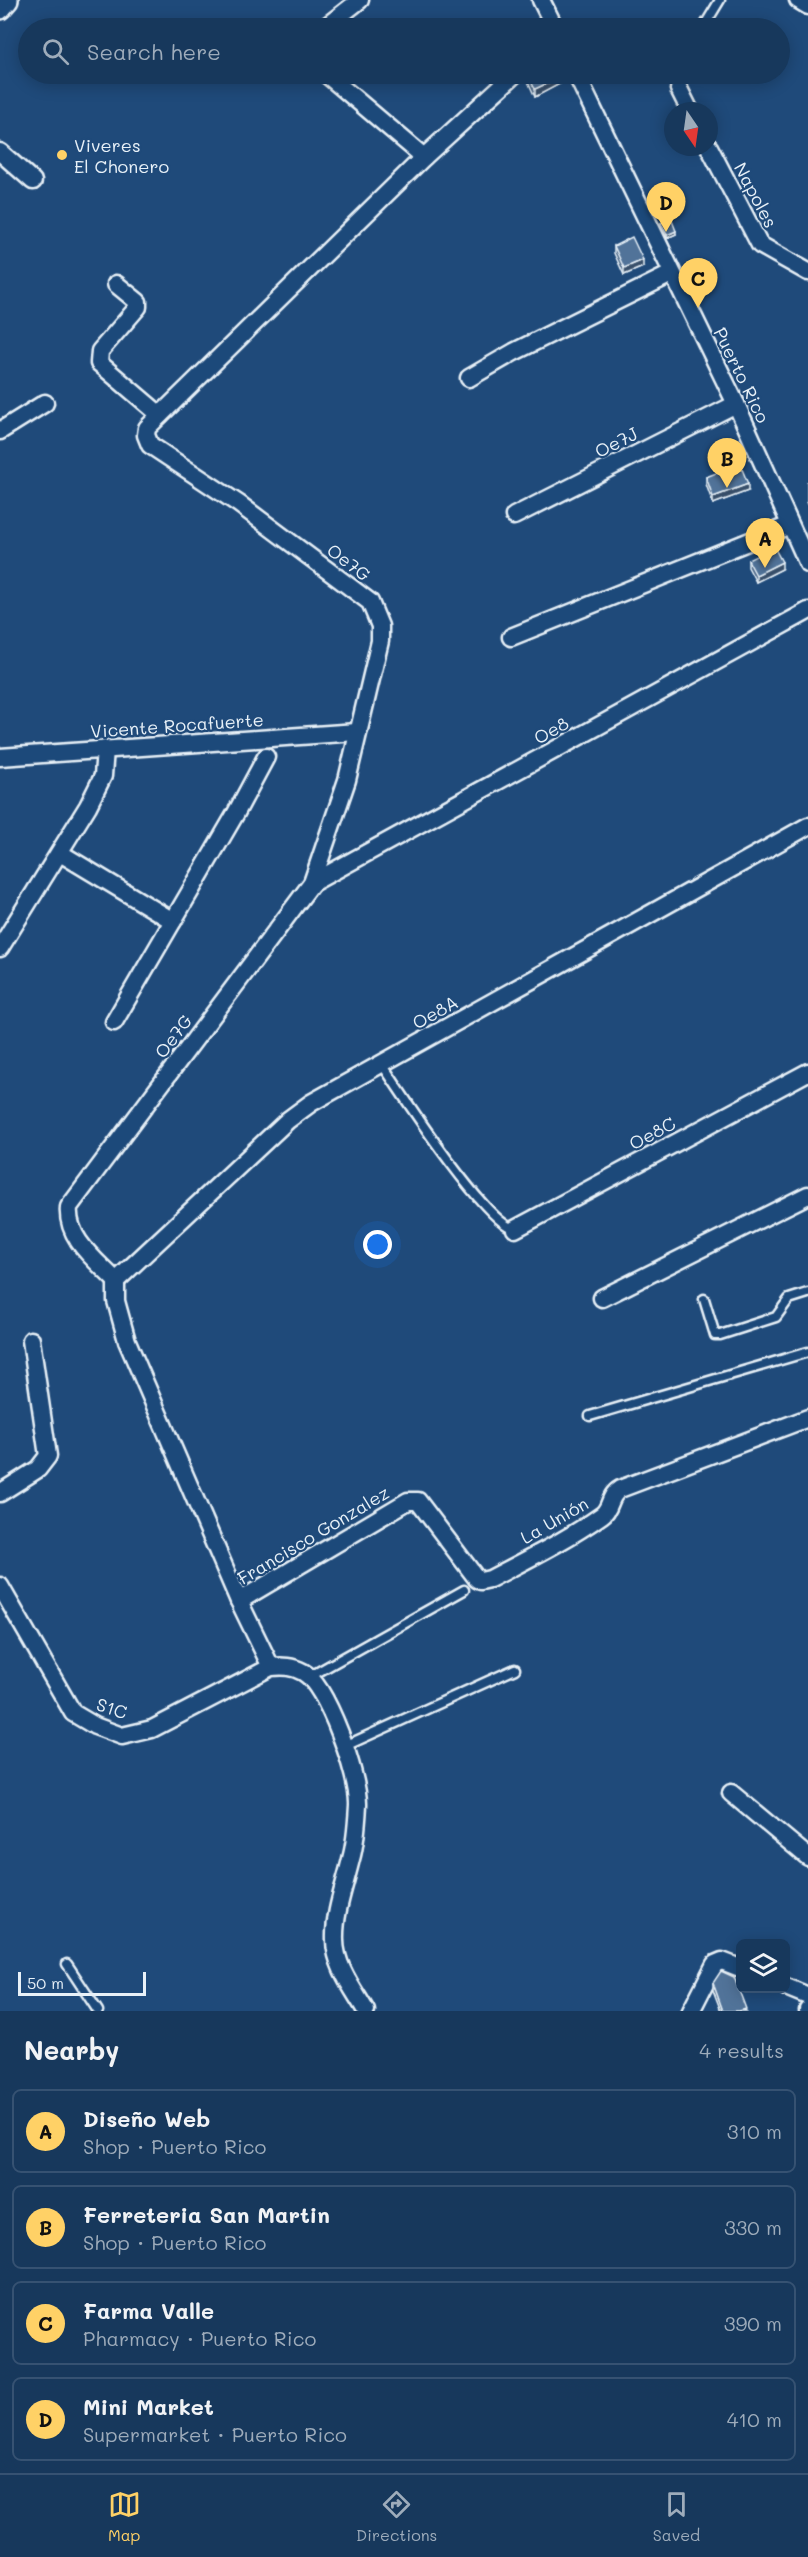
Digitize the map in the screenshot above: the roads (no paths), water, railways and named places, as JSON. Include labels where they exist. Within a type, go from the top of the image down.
[{"type":"street","points":[[0,8],[7,0]]},
{"type":"street","points":[[337,18],[360,0]]},
{"type":"street","points":[[541,0],[550,18]]},
{"type":"street","points":[[798,0],[808,6]]},
{"type":"street","points":[[338,84],[424,156]]},
{"type":"street","name":"Oe7G","points":[[116,1281],[75,1238],[68,1218],[69,1207],[312,883],[346,780],[380,641],[380,626],[370,602],[239,504],[150,445],[146,435],[147,428],[424,156],[504,84]]},
{"type":"street","name":"Puerto Rico","points":[[581,84],[736,404],[808,564]]},
{"type":"street","points":[[681,84],[687,102]]},
{"type":"street","points":[[0,152],[33,181]]},
{"type":"street","name":"Napoles","points":[[714,156],[760,245],[808,272]]},
{"type":"street","points":[[469,378],[514,352],[671,273]]},
{"type":"street","points":[[116,284],[138,304],[100,351],[99,363],[160,415]]},
{"type":"street","points":[[0,431],[45,403]]},
{"type":"street","name":"Oe7J","points":[[514,516],[736,404]]},
{"type":"street","points":[[511,636],[790,525]]},
{"type":"street","name":"Oe8","points":[[312,883],[808,611]]},
{"type":"street","name":"Vicente Rocafuerte","points":[[0,757],[357,732]]},
{"type":"street","points":[[0,948],[60,853],[100,783],[104,770],[105,749]]},
{"type":"street","points":[[114,1022],[266,757]]},
{"type":"street","name":"Oe8A","points":[[116,1281],[302,1109],[808,826]]},
{"type":"street","points":[[60,853],[173,921]]},
{"type":"street","name":"Oe8C","points":[[515,1229],[808,1072]]},
{"type":"street","points":[[602,1298],[808,1195]]},
{"type":"street","points":[[116,1281],[116,1301],[127,1341],[239,1601]]},
{"type":"street","points":[[0,1493],[38,1469],[48,1456],[31,1340]]},
{"type":"street","name":"La Unión","points":[[408,1501],[413,1499],[418,1501],[477,1579],[482,1581],[490,1579],[605,1514],[613,1493],[808,1418]]},
{"type":"street","name":"Francisco Gonzalez","points":[[272,1667],[239,1601],[408,1501]]},
{"type":"street","name":"S1C","points":[[0,1586],[73,1713],[95,1726],[122,1736],[152,1729],[272,1667]]},
{"type":"street","points":[[272,1667],[287,1666],[303,1672],[315,1682],[332,1714],[345,1746],[358,1802],[352,1856],[339,1905],[334,1941],[341,1966],[366,2011]]},
{"type":"street","points":[[731,1793],[808,1857]]},
{"type":"street","points":[[691,2011],[715,1964],[722,1961],[736,1966]]},
{"type":"street","points":[[790,1989],[808,1996]]},
{"type":"lane","points":[[709,18],[720,0]]},
{"type":"lane","points":[[382,1064],[423,1126],[462,1177],[502,1222],[515,1229]]},
{"type":"lane","points":[[704,1299],[712,1329],[715,1335],[720,1335],[776,1317],[789,1299],[808,1293]]},
{"type":"lane","points":[[590,1416],[808,1352]]},
{"type":"lane","points":[[309,1677],[464,1590]]},
{"type":"lane","points":[[345,1746],[515,1669]]},
{"type":"lane","points":[[67,1964],[98,2011]]},
{"type":"place","name":"Viveres El Chonero","points":[[62,155]]},
{"type":"place","name":"Mini Market","points":[[666,232]]},
{"type":"place","name":"Farma Valle","points":[[698,308]]},
{"type":"place","name":"Ferreteria San Martin","points":[[727,488]]},
{"type":"place","name":"Diseño Web","points":[[765,568]]}]
